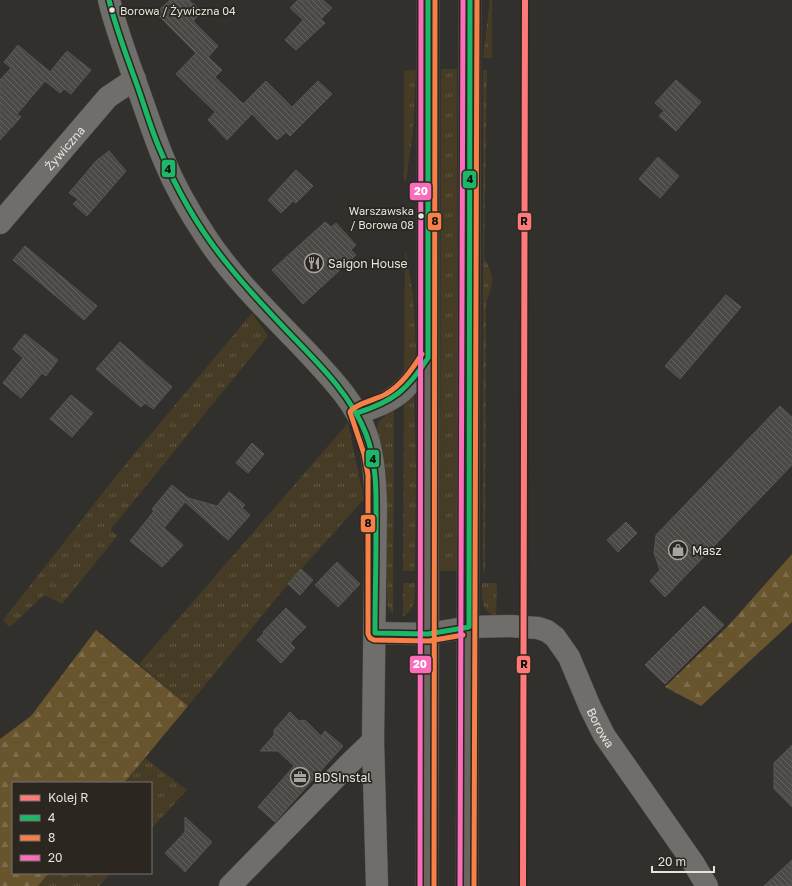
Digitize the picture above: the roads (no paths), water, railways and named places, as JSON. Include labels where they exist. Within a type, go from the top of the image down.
[{"type":"main road","points":[[427,886],[428,0]]},
{"type":"main road","points":[[467,886],[470,0]]},
{"type":"street","points":[[109,0],[121,40],[164,161],[184,200],[206,237],[241,281],[343,392],[357,413],[372,452],[375,474],[376,505],[373,741],[377,886]]},
{"type":"street","name":"Żywiczna","points":[[0,223],[108,97],[135,79]]},
{"type":"street","points":[[357,413],[375,408],[397,396],[415,379],[428,358]]},
{"type":"street","name":"Borowa","points":[[428,634],[469,627],[510,626],[538,628],[555,637],[569,657],[590,707],[604,735],[694,864],[707,886]]},
{"type":"street","points":[[375,633],[428,634]]},
{"type":"street","points":[[230,886],[373,741]]},
{"type":"rail line","name":"R","points":[[523,886],[525,0]]},
{"type":"place","name":"Borowa / Żywiczna 04","points":[[112,10]]},
{"type":"place","name":"Warszawska / Borowa 08","points":[[421,216]]},
{"type":"place","name":"Saigon House","points":[[314,263]]},
{"type":"place","name":"Masz","points":[[678,550]]},
{"type":"place","name":"BDSInstal","points":[[300,777]]}]
